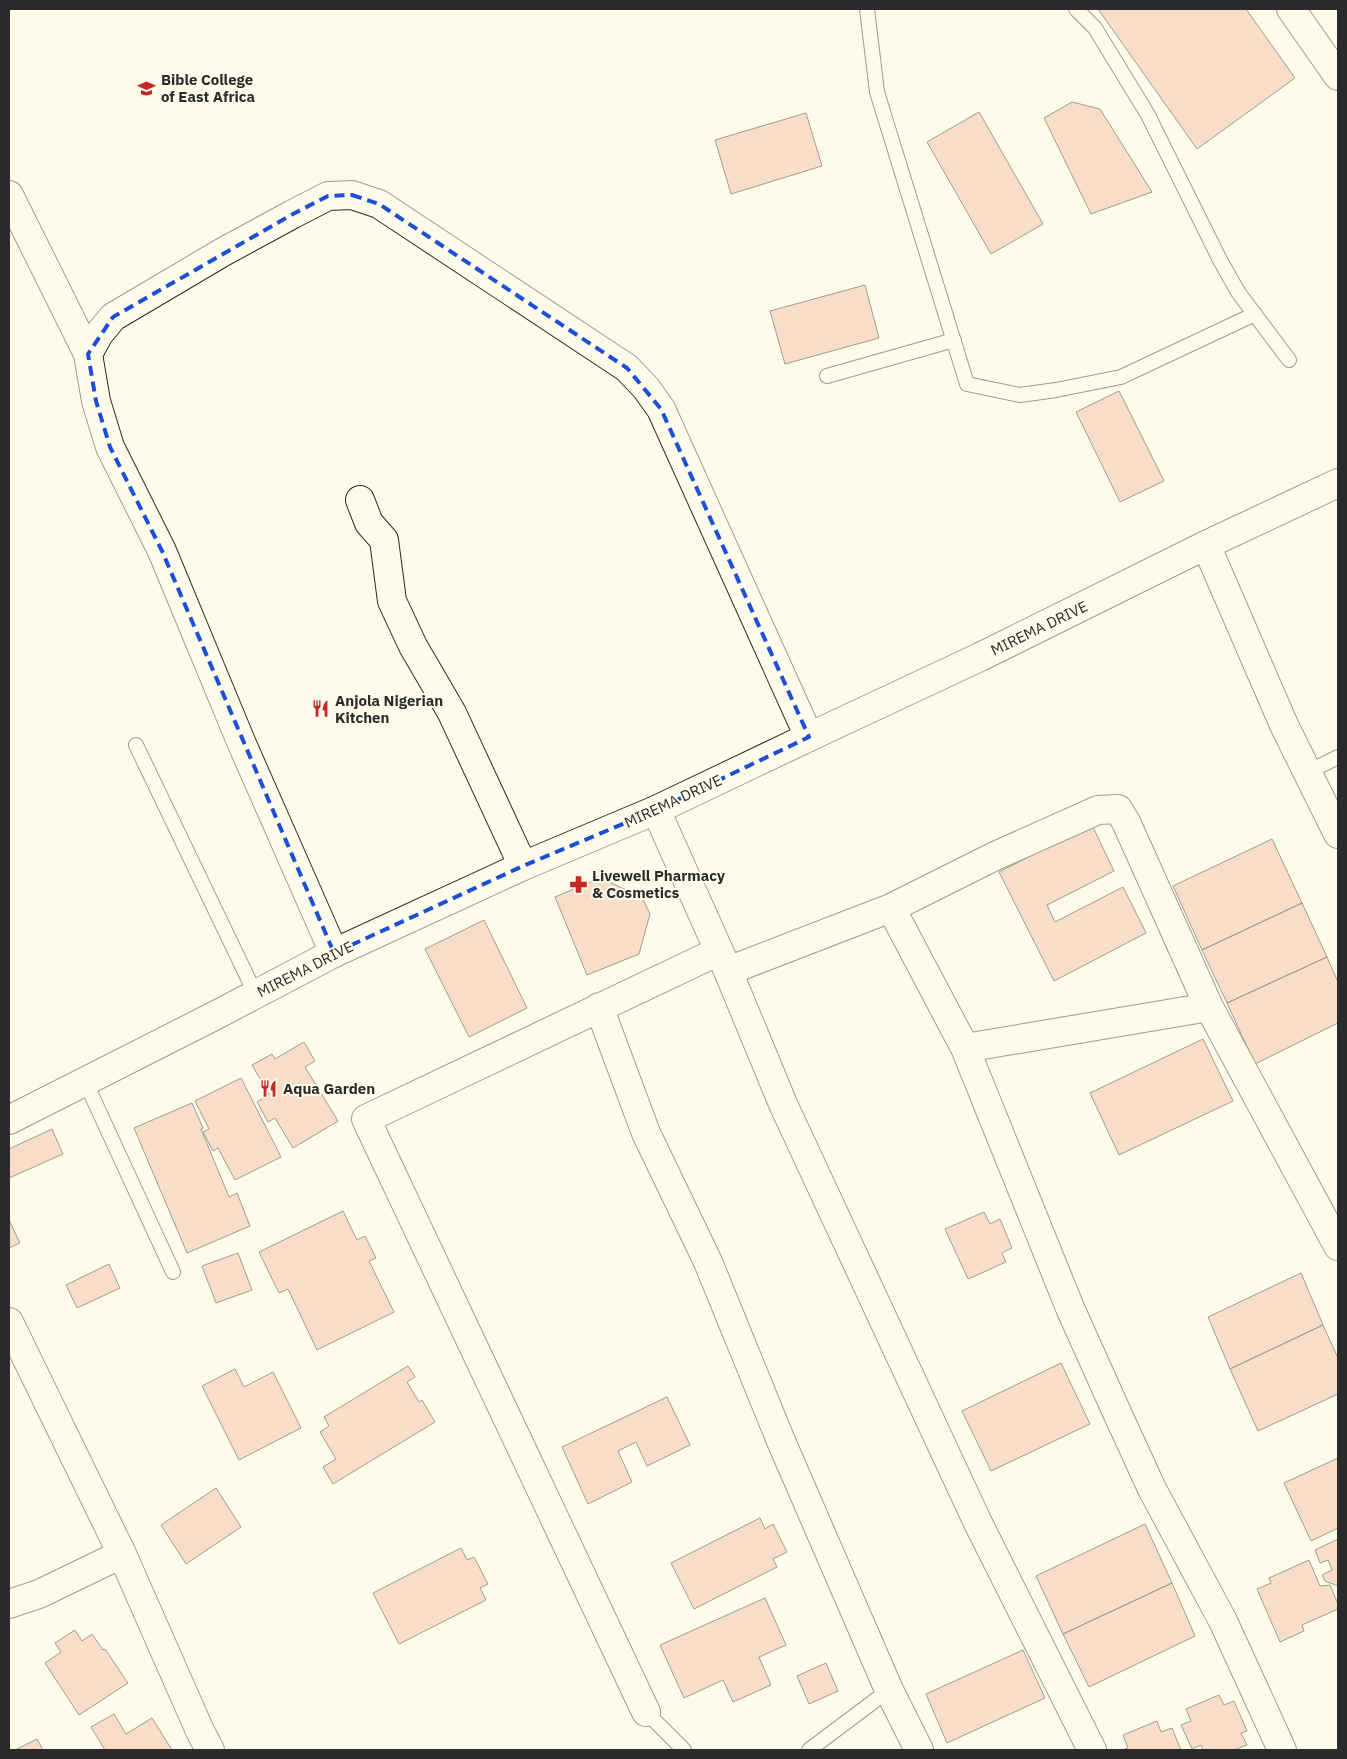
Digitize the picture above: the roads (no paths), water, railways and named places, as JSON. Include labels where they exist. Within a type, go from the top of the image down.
[{"type":"street","points":[[1291,9],[1338,76]]},
{"type":"street","points":[[9,195],[88,354],[96,401],[110,447],[162,551],[246,753],[334,953]]},
{"type":"street","points":[[88,354],[99,334],[114,318],[223,252],[293,214],[328,196],[352,195],[379,204],[627,368],[646,388],[661,409],[809,737]]},
{"type":"street","name":"MIREMA DRIVE","points":[[9,1120],[256,995],[334,953],[523,866],[656,810],[980,657],[1206,545],[1338,483]]},
{"type":"street","points":[[360,500],[369,523],[384,540],[392,601],[413,646],[452,713],[523,866]]},
{"type":"street","points":[[1206,545],[1284,725],[1338,834]]},
{"type":"street","points":[[646,1712],[366,1119],[599,1007],[723,961],[891,908],[995,856],[1098,810],[1118,809],[1126,822],[1209,1007],[1338,1246]]},
{"type":"street","points":[[656,810],[723,961],[783,1104],[966,1496],[1044,1657],[1092,1750]]},
{"type":"street","points":[[891,908],[964,1048],[1070,1308],[1152,1489],[1223,1621],[1282,1750]]},
{"type":"street","points":[[599,1007],[646,1134],[708,1262],[781,1442],[889,1690],[919,1750]]},
{"type":"street","points":[[964,1048],[1209,1007]]},
{"type":"street","points":[[11,1334],[122,1554],[210,1750]]},
{"type":"street","points":[[9,1604],[38,1594],[122,1554]]},
{"type":"lane","points":[[867,9],[877,92],[967,384],[1020,395],[1121,377],[1254,314]]},
{"type":"lane","points":[[1076,9],[1100,36],[1148,115],[1220,260],[1238,292],[1289,360]]},
{"type":"lane","points":[[827,376],[954,340]]},
{"type":"lane","points":[[136,746],[256,995]]},
{"type":"lane","points":[[1308,772],[1338,757]]},
{"type":"lane","points":[[84,1081],[173,1272]]},
{"type":"lane","points":[[809,1750],[889,1690]]},
{"type":"lane","points":[[646,1712],[684,1750]]},
{"type":"place","name":"Bible College of East Africa","points":[[147,88]]},
{"type":"place","name":"Anjola Nigerian Kitchen","points":[[321,709]]},
{"type":"place","name":"Livewell Pharmacy & Cosmetics","points":[[578,884]]},
{"type":"place","name":"Aqua Garden","points":[[269,1088]]}]
